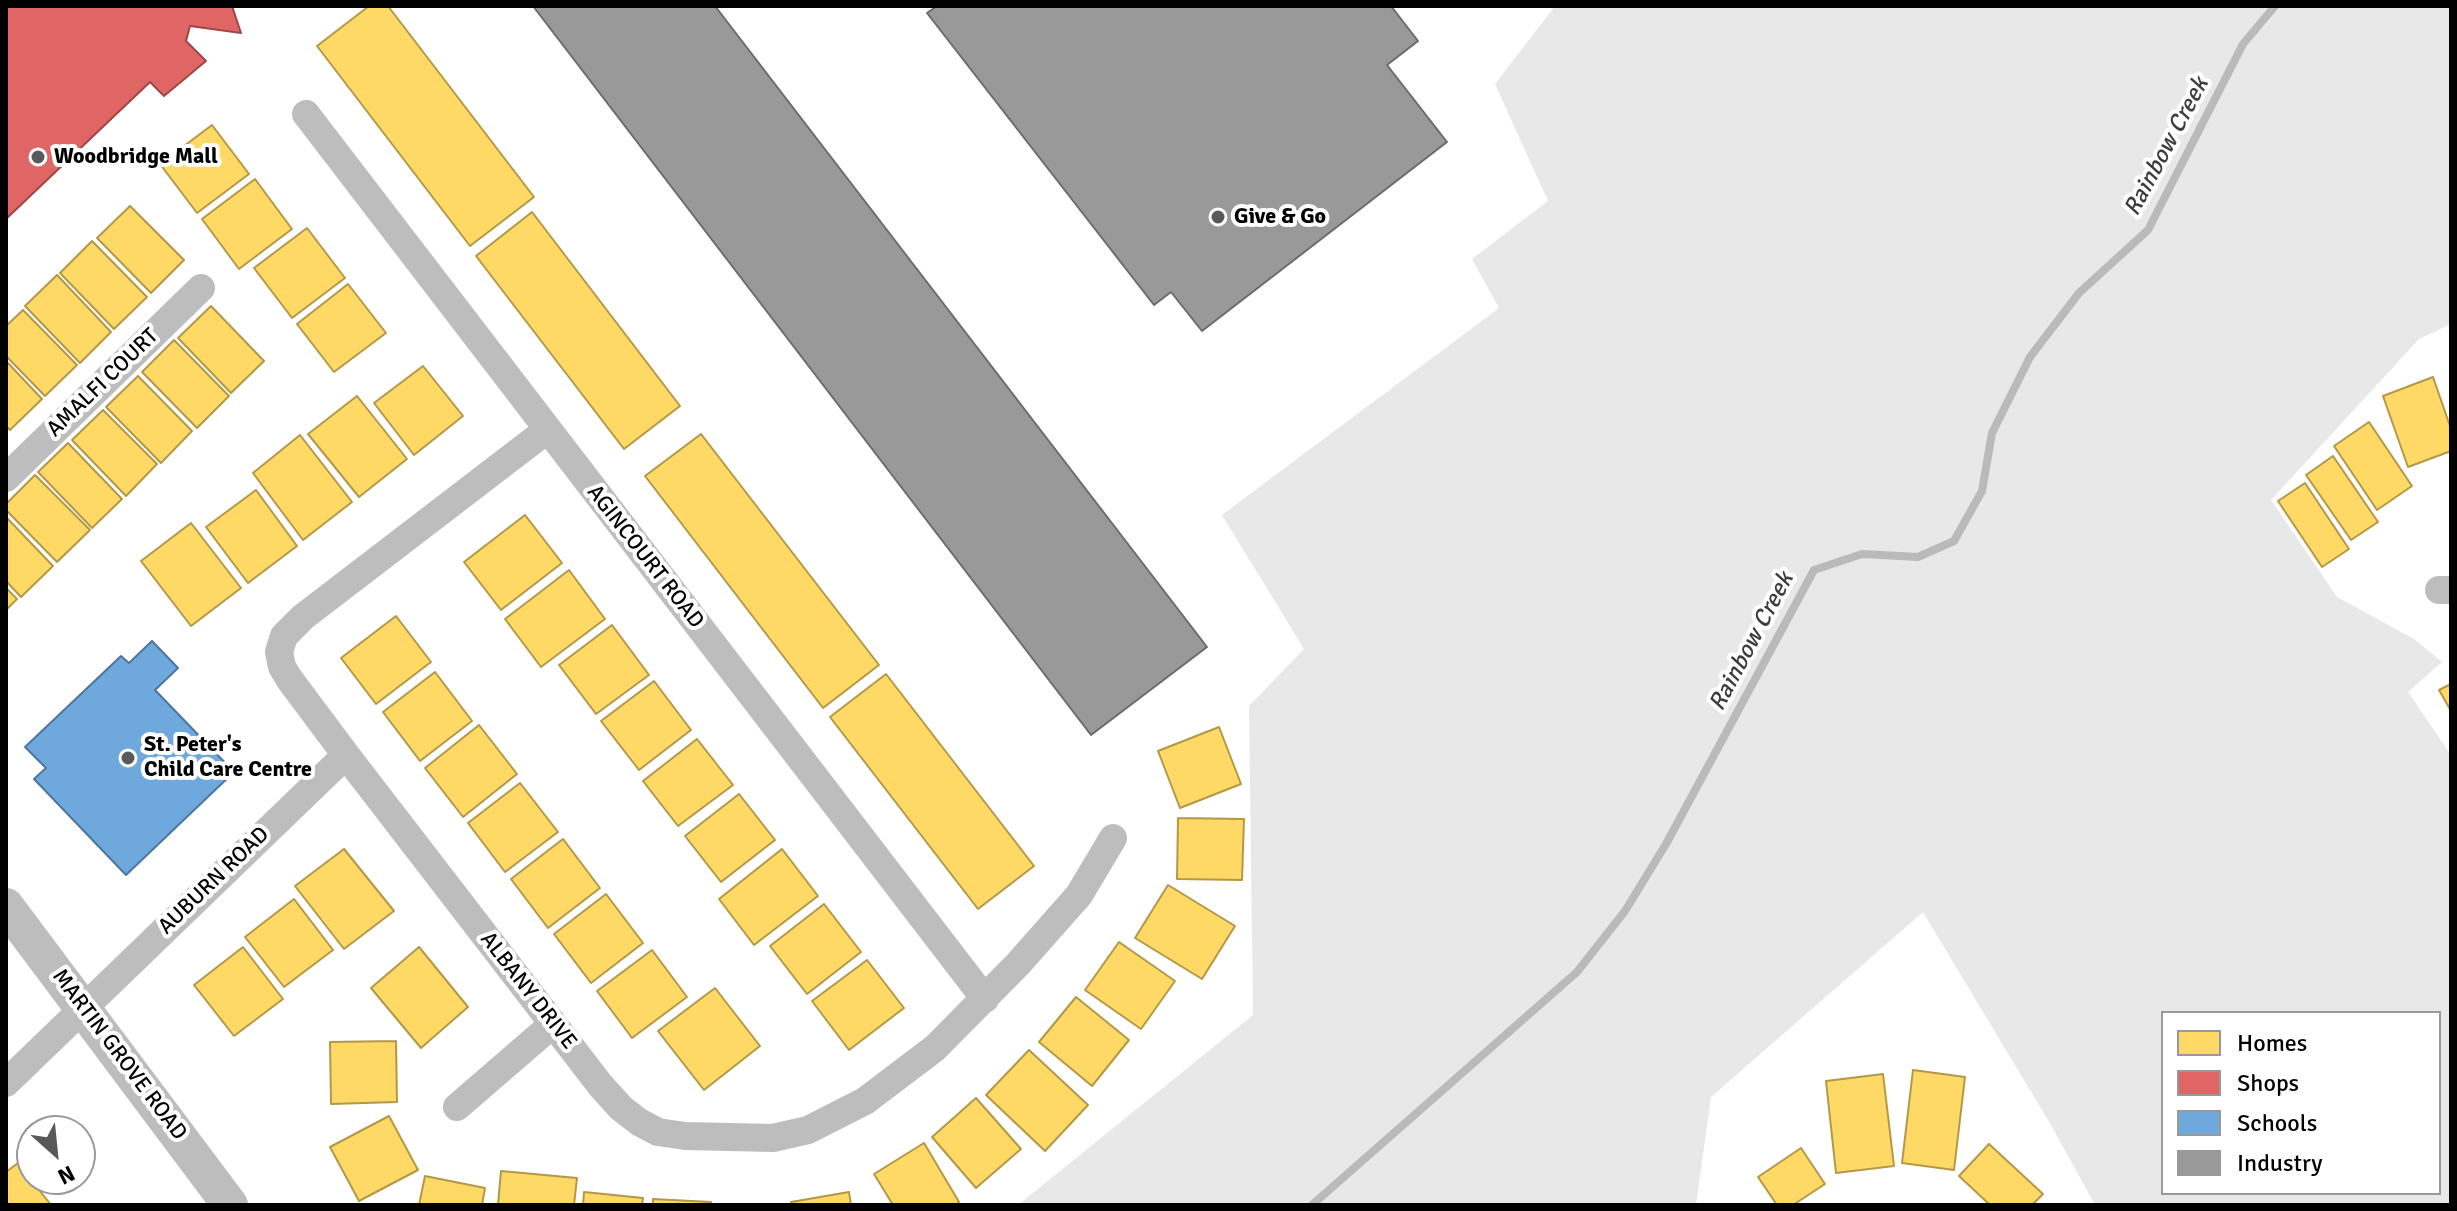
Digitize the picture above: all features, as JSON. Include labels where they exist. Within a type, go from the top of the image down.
[{"type":"street","name":"AGINCOURT ROAD","points":[[306,114],[985,999]]},
{"type":"street","name":"AMALFI COURT","points":[[6,478],[201,288]]},
{"type":"street","name":"ALBANY DRIVE","points":[[547,430],[303,617],[284,636],[279,652],[282,667],[346,755],[601,1086],[639,1122],[658,1132],[685,1136],[773,1138],[808,1130],[865,1101],[935,1048],[985,999],[1079,895],[1113,838]]},
{"type":"street","name":"AUBURN ROAD","points":[[6,1083],[346,755]]},
{"type":"street","name":"MARTIN GROVE ROAD","points":[[6,906],[230,1205]]},
{"type":"street","points":[[457,1107],[553,1024]]},
{"type":"shaded area","points":[[1555,6],[2451,6],[2451,324],[2419,339],[2271,500],[2337,597],[2414,639],[2442,662],[2408,692],[2451,755],[2451,1205],[2095,1205],[2051,1125],[1923,912],[1711,1097],[1696,1205],[1018,1205],[1253,1015],[1249,706],[1304,649],[1222,515],[1499,308],[1472,259],[1548,201],[1495,84]]},
{"type":"building: Homes","points":[[369,6],[388,6],[534,197],[470,246],[317,46]]},
{"type":"building: Homes","points":[[212,125],[249,174],[197,213],[160,164]]},
{"type":"building: Homes","points":[[255,179],[292,229],[239,269],[202,219]]},
{"type":"building: Homes","points":[[130,206],[184,260],[151,293],[97,238]]},
{"type":"building: Homes","points":[[532,212],[680,406],[624,449],[476,256]]},
{"type":"building: Homes","points":[[307,228],[345,278],[292,318],[254,268]]},
{"type":"building: Homes","points":[[92,241],[147,297],[114,329],[60,273]]},
{"type":"building: Homes","points":[[57,275],[111,332],[80,363],[25,306]]},
{"type":"building: Homes","points":[[348,284],[386,333],[334,372],[297,324]]},
{"type":"building: Homes","points":[[211,306],[264,361],[231,393],[178,338]]},
{"type":"building: Homes","points":[[23,310],[77,365],[45,396],[6,356],[6,326]]},
{"type":"building: Homes","points":[[174,340],[229,396],[197,428],[142,372]]},
{"type":"building: Homes","points":[[6,361],[42,399],[10,430],[6,426]]},
{"type":"building: Homes","points":[[423,366],[463,416],[414,455],[374,403]]},
{"type":"building: Homes","points":[[138,376],[192,431],[161,463],[106,407]]},
{"type":"building: Homes","points":[[2433,377],[2451,429],[2451,451],[2408,467],[2383,396]]},
{"type":"building: Homes","points":[[357,396],[407,459],[359,497],[308,434]]},
{"type":"building: Homes","points":[[103,410],[157,464],[126,496],[72,440]]},
{"type":"building: Homes","points":[[2369,422],[2412,486],[2377,510],[2334,446]]},
{"type":"building: Homes","points":[[701,434],[879,665],[823,708],[645,476]]},
{"type":"building: Homes","points":[[300,435],[352,502],[303,540],[253,473]]},
{"type":"building: Homes","points":[[68,443],[122,499],[92,528],[38,472]]},
{"type":"building: Homes","points":[[2333,456],[2378,522],[2351,540],[2306,475]]},
{"type":"building: Homes","points":[[35,475],[90,530],[57,562],[6,510],[6,504]]},
{"type":"building: Homes","points":[[2305,483],[2349,549],[2322,567],[2278,501]]},
{"type":"building: Homes","points":[[256,490],[297,546],[248,583],[206,527]]},
{"type":"building: Homes","points":[[525,515],[562,563],[501,610],[464,562]]},
{"type":"building: Homes","points":[[6,517],[53,566],[21,597],[6,581]]},
{"type":"building: Homes","points":[[191,523],[241,588],[191,626],[141,561]]},
{"type":"building: Homes","points":[[569,570],[605,619],[541,667],[505,619]]},
{"type":"building: Homes","points":[[6,588],[17,599],[6,610]]},
{"type":"building: Homes","points":[[396,616],[431,662],[376,704],[341,658]]},
{"type":"building: Homes","points":[[612,625],[649,675],[596,714],[559,665]]},
{"type":"building: Homes","points":[[435,672],[472,721],[420,761],[383,712]]},
{"type":"building: Homes","points":[[886,674],[1034,866],[978,909],[830,717]]},
{"type":"building: Homes","points":[[654,681],[691,730],[639,770],[601,721]]},
{"type":"building: Homes","points":[[2451,684],[2451,711],[2439,690]]},
{"type":"building: Homes","points":[[479,725],[517,774],[463,817],[425,768]]},
{"type":"building: Homes","points":[[1219,727],[1241,784],[1180,808],[1158,751]]},
{"type":"building: Homes","points":[[697,739],[733,785],[678,826],[643,781]]},
{"type":"building: Homes","points":[[520,783],[558,832],[505,872],[468,823]]},
{"type":"building: Homes","points":[[739,794],[775,840],[721,882],[685,836]]},
{"type":"building: Homes","points":[[1178,818],[1244,819],[1242,880],[1177,879]]},
{"type":"building: Homes","points":[[563,839],[600,888],[548,928],[511,879]]},
{"type":"building: Homes","points":[[344,849],[394,911],[344,949],[295,886]]},
{"type":"building: Homes","points":[[782,849],[818,896],[754,945],[719,899]]},
{"type":"building: Homes","points":[[1168,885],[1235,926],[1202,979],[1135,938]]},
{"type":"building: Homes","points":[[606,894],[643,943],[591,983],[554,934]]},
{"type":"building: Homes","points":[[294,899],[333,950],[284,987],[245,937]]},
{"type":"building: Homes","points":[[824,904],[861,952],[807,994],[770,946]]},
{"type":"building: Homes","points":[[1119,942],[1175,981],[1141,1029],[1085,990]]},
{"type":"building: Homes","points":[[243,947],[283,999],[234,1036],[194,985]]},
{"type":"building: Homes","points":[[419,947],[468,1007],[421,1048],[371,988]]},
{"type":"building: Homes","points":[[652,950],[687,997],[632,1038],[597,991]]},
{"type":"building: Homes","points":[[867,960],[904,1008],[849,1050],[812,1001]]},
{"type":"building: Homes","points":[[715,988],[760,1046],[704,1090],[658,1031]]},
{"type":"building: Homes","points":[[1076,997],[1129,1040],[1092,1086],[1039,1042]]},
{"type":"building: Homes","points":[[396,1041],[397,1102],[331,1104],[330,1042]]},
{"type":"building: Homes","points":[[1029,1050],[1088,1105],[1045,1151],[986,1095]]},
{"type":"building: Homes","points":[[1913,1070],[1965,1077],[1954,1170],[1902,1163]]},
{"type":"building: Homes","points":[[1883,1074],[1894,1166],[1836,1173],[1826,1081]]},
{"type":"building: Homes","points":[[976,1098],[1021,1149],[976,1188],[932,1137]]},
{"type":"building: Homes","points":[[389,1116],[418,1170],[359,1201],[330,1147]]},
{"type":"building: Homes","points":[[924,1143],[959,1202],[955,1205],[893,1205],[874,1174]]},
{"type":"building: Homes","points":[[1989,1144],[2043,1194],[2032,1205],[1990,1205],[1959,1176]]},
{"type":"building: Homes","points":[[1801,1148],[1825,1184],[1793,1205],[1777,1205],[1758,1177]]},
{"type":"building: Homes","points":[[16,1164],[16,1195],[43,1195],[51,1205],[6,1205],[6,1172]]},
{"type":"building: Homes","points":[[501,1171],[577,1178],[574,1205],[498,1205]]},
{"type":"building: Homes","points":[[425,1176],[485,1188],[482,1205],[419,1205]]},
{"type":"building: Homes","points":[[584,1192],[643,1198],[642,1205],[583,1205]]},
{"type":"building: Homes","points":[[849,1192],[851,1205],[792,1205],[791,1202]]},
{"type":"building: Homes","points":[[653,1199],[711,1202],[711,1205],[653,1205]]},
{"type":"building: Shops","name":"Woodbridge Mall","points":[[6,6],[232,6],[241,33],[190,26],[186,41],[206,61],[164,96],[150,82],[6,219]]},
{"type":"building: Schools","name":"St. Peter's Child Care Centre","points":[[152,641],[178,668],[155,690],[234,772],[126,875],[34,779],[46,768],[25,747],[121,656],[129,663]]},
{"type":"building: Industry","points":[[533,6],[715,6],[1207,647],[1091,735]]},
{"type":"building: Industry","name":"Give & Go","points":[[937,6],[1391,6],[1418,41],[1387,65],[1447,142],[1202,331],[1171,292],[1154,305],[927,13]]},
{"type":"waterway","name":"Rainbow Creek","points":[[1312,1205],[1577,972],[1625,911],[1666,844],[1814,570],[1862,554],[1918,557],[1954,541],[1982,491],[1992,433],[2030,357],[2079,293],[2148,230],[2243,44],[2275,6]]},
{"type":"place","name":"Woodbridge Mall","points":[[38,157]]},
{"type":"place","name":"Give & Go","points":[[1218,217]]},
{"type":"place","name":"St. Peter's Child Care Centre","points":[[128,758]]}]
